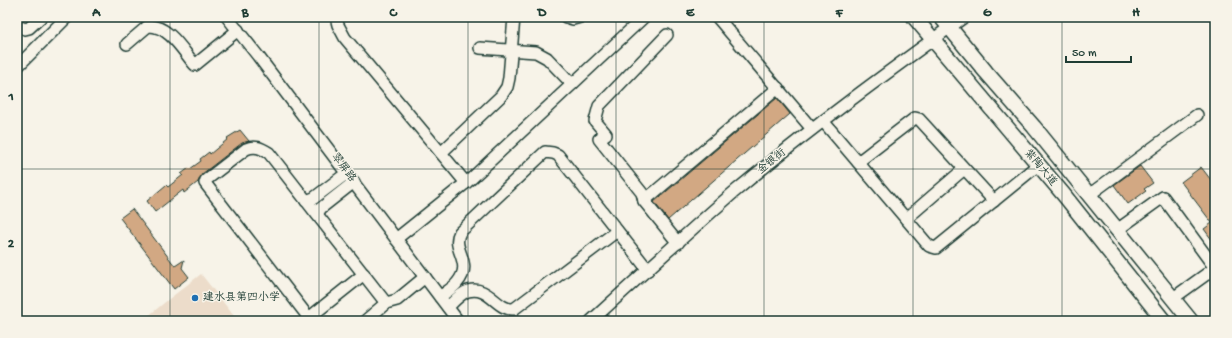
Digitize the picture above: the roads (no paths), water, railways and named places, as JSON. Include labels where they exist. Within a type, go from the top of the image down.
[{"type":"main road","name":"紫陶大道","points":[[914,17],[1064,195],[1164,321]]},
{"type":"main road","name":"紫陶大道","points":[[946,22],[986,72],[1034,127],[1191,321]]},
{"type":"street","points":[[17,26],[25,29],[29,28],[41,17]]},
{"type":"street","points":[[17,67],[67,17]]},
{"type":"street","name":"翠屏路","points":[[227,17],[354,182],[458,321]]},
{"type":"street","points":[[336,17],[338,25],[345,38],[466,183]]},
{"type":"street","points":[[441,153],[505,92],[509,83],[514,17]]},
{"type":"street","points":[[566,17],[573,19],[580,17]]},
{"type":"street","points":[[396,239],[466,183],[644,17]]},
{"type":"street","points":[[717,17],[812,129]]},
{"type":"street","name":"金银街","points":[[591,321],[734,193],[812,129],[933,40],[946,22],[964,17]]},
{"type":"street","points":[[127,44],[148,26],[159,27],[168,32],[195,65],[238,30]]},
{"type":"street","points":[[667,35],[598,106],[595,121],[606,134],[599,139],[642,193],[644,200],[678,242]]},
{"type":"street","points":[[480,48],[536,52],[547,58],[572,84]]},
{"type":"street","points":[[644,200],[778,88]]},
{"type":"street","points":[[1089,195],[1197,115]]},
{"type":"street","points":[[858,162],[915,118],[919,119],[994,201]]},
{"type":"street","points":[[823,121],[929,246],[936,248],[1038,165]]},
{"type":"street","points":[[364,274],[307,319],[205,183],[206,180],[246,149],[256,146],[269,153],[364,274],[386,303]]},
{"type":"street","points":[[440,297],[456,284],[462,275],[464,262],[457,242],[460,232],[545,152],[553,153],[558,156],[648,270]]},
{"type":"street","points":[[906,219],[964,169]]},
{"type":"street","points":[[306,200],[314,198],[347,173]]},
{"type":"street","points":[[317,214],[321,208],[354,182]]},
{"type":"street","points":[[1117,230],[1163,197],[1215,268],[1172,299]]},
{"type":"street","points":[[448,307],[467,292],[474,291],[486,293],[506,308],[514,309],[618,231]]},
{"type":"street","points":[[365,321],[386,303],[397,300],[425,277]]},
{"type":"place","name":"建水县第四小学","points":[[195,298]]}]
